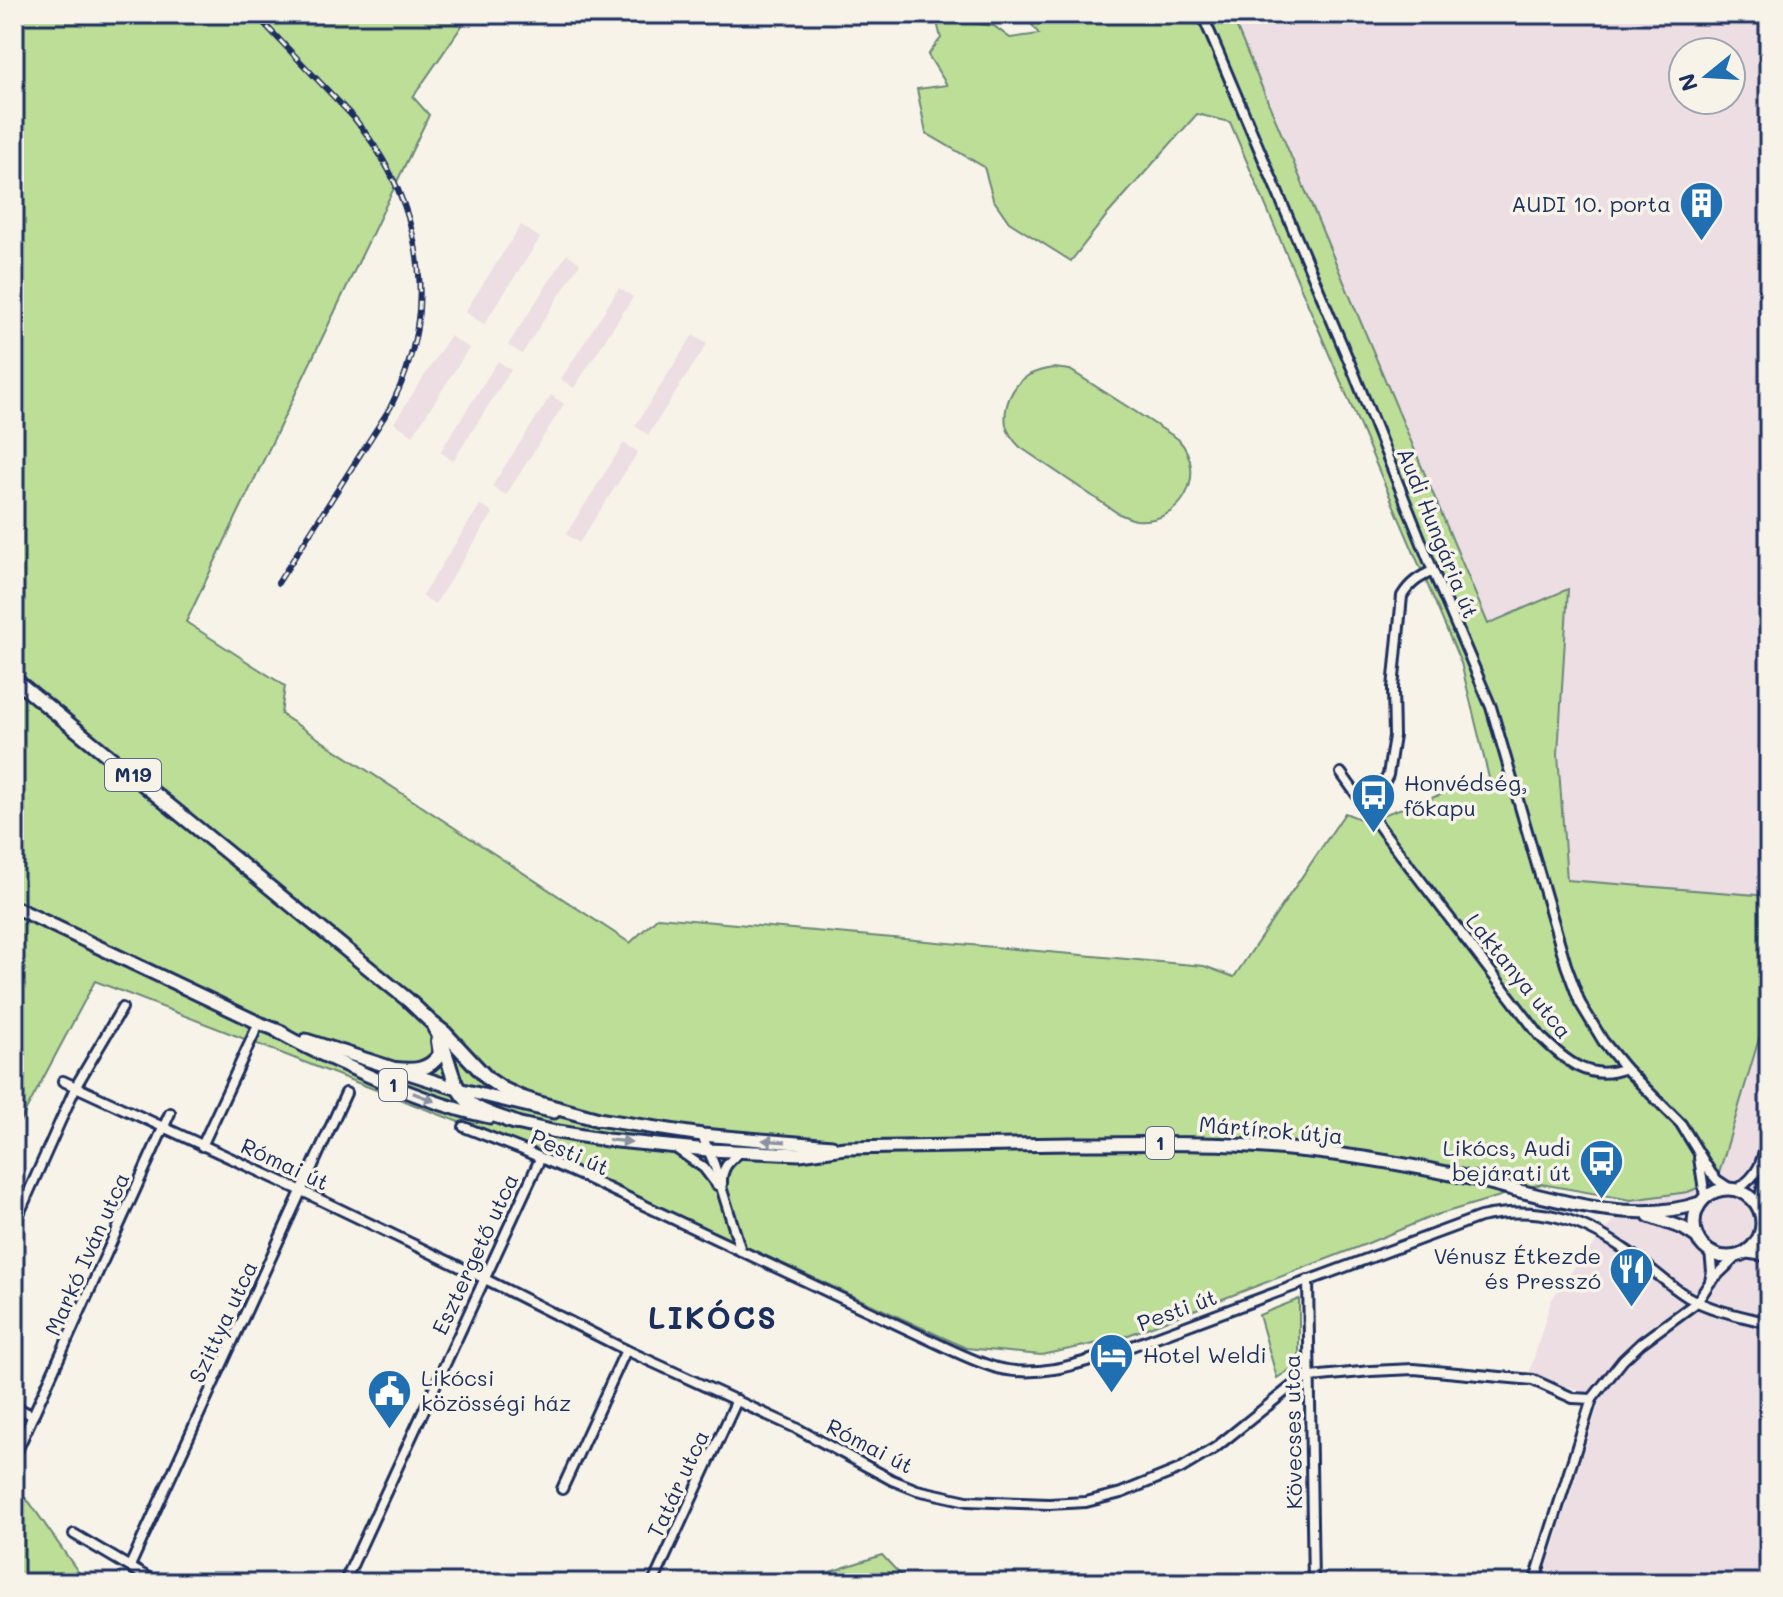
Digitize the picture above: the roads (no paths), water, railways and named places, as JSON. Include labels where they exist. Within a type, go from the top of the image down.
[{"type":"highway","name":"M19","points":[[14,679],[408,1000],[432,1023]]},
{"type":"highway","points":[[395,1069],[418,1070],[438,1058],[438,1042],[432,1023]]},
{"type":"highway","points":[[432,1023],[446,1051],[458,1089],[470,1104],[516,1123]]},
{"type":"highway","points":[[432,1023],[488,1079],[503,1089],[520,1097],[597,1119]]},
{"type":"main road","name":"1","points":[[14,907],[277,1031],[458,1089],[534,1108],[597,1119],[702,1135],[845,1148]]},
{"type":"main road","name":"1","points":[[277,1031],[397,1087],[452,1107],[552,1131],[607,1140],[740,1152],[800,1154],[845,1148]]},
{"type":"main road","name":"Mártírok útja","points":[[845,1148],[1165,1143],[1278,1148],[1351,1156],[1427,1169],[1567,1202],[1640,1213],[1683,1228],[1697,1237],[1710,1252]]},
{"type":"main road","name":"Mártírok útja","points":[[1640,1213],[1677,1210],[1703,1200],[1718,1190],[1733,1189]]},
{"type":"main road","points":[[1733,1189],[1746,1193],[1758,1205],[1766,1233],[1742,1254]]},
{"type":"main road","points":[[1697,1237],[1695,1216],[1703,1200]]},
{"type":"main road","points":[[1710,1252],[1727,1257],[1769,1255]]},
{"type":"street","name":"Audi Hungária út","points":[[1202,14],[1491,707],[1571,982],[1591,1023],[1625,1068]]},
{"type":"street","points":[[1361,802],[1383,785],[1388,775],[1394,736],[1393,688],[1402,596],[1414,581],[1433,571]]},
{"type":"street","name":"Laktanya utca","points":[[1341,773],[1540,1036],[1576,1067],[1607,1072],[1625,1068]]},
{"type":"street","points":[[14,1225],[76,1086],[122,1008]]},
{"type":"street","points":[[202,1146],[259,1023]]},
{"type":"street","points":[[1625,1068],[1681,1124],[1717,1180],[1733,1189],[1756,1174],[1769,1130]]},
{"type":"street","name":"Római út","points":[[63,1081],[302,1191],[626,1350],[796,1428],[892,1480],[917,1490],[967,1501],[1049,1504],[1086,1502],[1121,1493],[1180,1469],[1215,1448],[1297,1382],[1311,1377],[1414,1369],[1457,1372],[1533,1380],[1573,1398],[1592,1399]]},
{"type":"street","name":"Szittya utca","points":[[130,1566],[346,1093]]},
{"type":"street","name":"Markó Iván utca","points":[[16,1453],[170,1113]]},
{"type":"street","name":"Pesti út","points":[[464,1127],[582,1176],[945,1347],[984,1364],[1014,1371],[1034,1372],[1071,1366],[1113,1353],[1480,1217],[1517,1211],[1555,1216],[1586,1227],[1624,1249],[1697,1302],[1769,1323]]},
{"type":"street","points":[[702,1135],[741,1251]]},
{"type":"street","points":[[672,1146],[704,1168],[723,1196]]},
{"type":"street","points":[[723,1196],[723,1169],[740,1152]]},
{"type":"street","points":[[1699,1153],[1703,1200]]},
{"type":"street","name":"Esztergető utca","points":[[344,1583],[540,1159]]},
{"type":"street","points":[[1758,1205],[1769,1162]]},
{"type":"street","points":[[1710,1252],[1710,1282]]},
{"type":"street","points":[[1534,1583],[1592,1399],[1623,1360],[1697,1302],[1710,1282],[1742,1254]]},
{"type":"street","name":"Kövecses utca","points":[[1308,1280],[1313,1583]]},
{"type":"street","points":[[562,1489],[626,1350]]},
{"type":"street","name":"Tatár utca","points":[[653,1583],[737,1400]]},
{"type":"street","points":[[14,1406],[33,1416]]},
{"type":"street","points":[[74,1534],[157,1583]]},
{"type":"railway","points":[[255,14],[354,118],[374,145],[404,204],[418,269],[416,335],[399,388],[390,408],[278,583]]},
{"type":"place","name":"AUDI 10. porta","points":[[1702,243]]},
{"type":"place","name":"Honvédség, főkapu","points":[[1373,835]]},
{"type":"place","name":"Likócs, Audi bejárati út","points":[[1602,1200]]},
{"type":"place","name":"Vénusz Étkezde és Presszó","points":[[1632,1308]]},
{"type":"place","name":"Hotel Weldi","points":[[1112,1394]]},
{"type":"place","name":"Likócsi közösségi ház","points":[[390,1430]]},
{"type":"district","name":"LIKÓCS","points":[[713,1319]]}]
